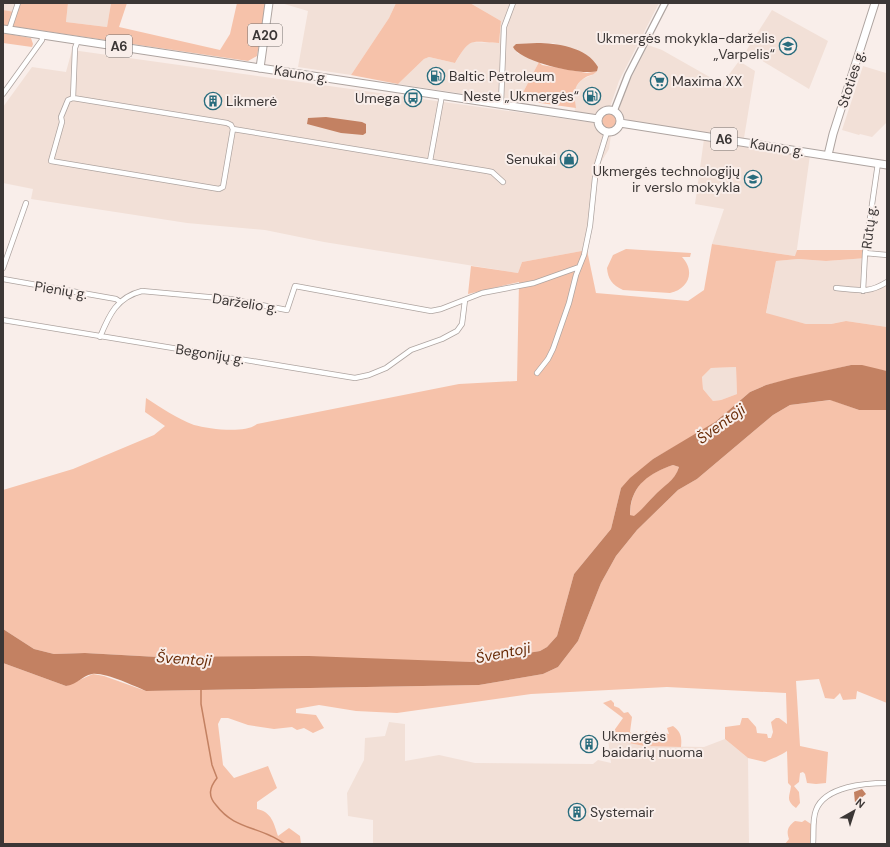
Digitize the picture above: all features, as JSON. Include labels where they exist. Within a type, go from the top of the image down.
[{"type":"main road","name":"A20","points":[[260,68],[269,3]]},
{"type":"main road","name":"Stoties g.","points":[[828,155],[833,134],[875,3]]},
{"type":"main road","name":"Kauno g.","points":[[6,29],[598,119]]},
{"type":"main road","points":[[604,111],[614,111],[619,116],[620,123],[617,129],[607,132],[600,126],[598,119],[604,111]]},
{"type":"main road","name":"Kauno g.","points":[[620,123],[887,165]]},
{"type":"street","points":[[6,29],[18,3]]},
{"type":"street","points":[[501,104],[504,27],[513,3]]},
{"type":"street","points":[[614,111],[623,84],[665,3]]},
{"type":"street","points":[[3,94],[39,44],[42,35]]},
{"type":"street","points":[[73,98],[75,48],[78,40]]},
{"type":"street","points":[[430,161],[442,95]]},
{"type":"street","points":[[233,129],[224,187],[219,189],[51,161],[62,122],[61,117],[68,100],[73,98],[226,123],[231,125],[233,129],[492,172],[504,182]]},
{"type":"street","points":[[537,373],[548,359],[553,349],[584,255],[590,226],[596,168],[607,132]]},
{"type":"street","name":"Rūtų g.","points":[[863,291],[866,253],[878,163]]},
{"type":"street","points":[[3,268],[26,203]]},
{"type":"street","points":[[866,253],[887,254]]},
{"type":"street","points":[[465,300],[482,293],[534,283],[579,267]]},
{"type":"street","name":"Pienių g.","points":[[3,279],[116,299],[119,301]]},
{"type":"street","points":[[836,288],[863,291],[876,289],[887,282]]},
{"type":"street","name":"Darželio g.","points":[[119,301],[129,295],[142,291],[230,299],[287,310],[295,286],[426,310],[441,310],[465,300]]},
{"type":"street","name":"Begonijų g.","points":[[3,320],[248,360],[347,378],[369,375],[386,368],[411,350],[442,339],[457,331],[462,324],[465,300]]},
{"type":"street","points":[[100,337],[106,322],[119,301]]},
{"type":"street","points":[[813,844],[814,817],[819,804],[822,801],[855,785],[887,783]]},
{"type":"shaded area","points":[[3,3],[18,3],[15,12],[3,10]]},
{"type":"shaded area","points":[[18,3],[68,3],[66,22],[107,27],[111,3],[127,3],[119,27],[220,50],[230,34],[237,3],[266,3],[257,56],[248,61],[3,25],[3,10],[15,12]]},
{"type":"shaded area","points":[[68,3],[111,3],[107,27],[66,22]]},
{"type":"shaded area","points":[[281,3],[396,3],[389,18],[351,75],[298,67],[308,11]]},
{"type":"shaded area","points":[[396,3],[470,3],[501,21],[499,43],[472,42],[465,48],[455,63],[429,57],[424,59],[398,84],[351,75],[389,18]]},
{"type":"shaded area","points":[[470,3],[659,3],[619,81],[610,107],[596,115],[575,112],[573,91],[581,80],[592,75],[591,60],[572,49],[553,43],[516,44],[517,53],[539,62],[519,100],[491,98],[398,84],[424,59],[429,57],[455,63],[466,45],[470,42],[499,43],[501,21]]},
{"type":"shaded area","name":"Ukmergės mokykla-darželis „Varpelis“","points":[[772,10],[828,41],[809,89],[746,51]]},
{"type":"shaded area","points":[[3,33],[31,38],[33,44],[32,47],[3,43]]},
{"type":"shaded area","points":[[648,45],[662,50],[722,84],[739,61],[755,71],[744,138],[631,121],[623,118],[619,110],[624,92]]},
{"type":"shaded area","points":[[72,50],[595,123],[601,131],[611,135],[609,149],[600,164],[587,250],[522,262],[518,273],[324,242],[265,230],[187,223],[31,199],[33,189],[3,183],[3,107],[32,67],[66,72]]},
{"type":"shaded area","points":[[539,62],[542,65],[587,73],[597,71],[578,83],[575,91],[576,108],[519,100]]},
{"type":"shaded area","points":[[863,66],[886,73],[887,71],[887,122],[872,137],[842,130]]},
{"type":"shaded area","points":[[610,113],[616,115],[618,121],[616,127],[610,129],[604,127],[602,121],[604,115]]},
{"type":"shaded area","name":"Ukmergės technologijų ir verslo mokykla","points":[[704,139],[810,155],[796,256],[712,244],[724,209],[695,204]]},
{"type":"shaded area","points":[[712,244],[795,256],[797,250],[868,250],[867,258],[826,261],[798,259],[776,261],[766,313],[806,324],[831,324],[846,321],[887,327],[887,371],[851,365],[766,385],[750,392],[715,422],[653,459],[621,488],[611,529],[574,574],[557,636],[547,647],[540,651],[472,662],[158,657],[85,653],[54,654],[34,649],[3,629],[3,490],[73,469],[154,435],[165,426],[145,412],[146,398],[175,416],[194,425],[208,428],[236,430],[251,427],[257,424],[459,384],[517,381],[519,282],[468,294],[471,266],[518,273],[522,262],[587,250],[596,293],[688,301],[704,290]],"holes":[[[736,367],[737,394],[721,400],[713,401],[703,389],[702,377],[711,368]]]},
{"type":"shaded area","points":[[626,249],[691,253],[690,257],[682,257],[689,268],[688,279],[681,288],[670,293],[623,290],[611,281],[607,268],[613,255]]},
{"type":"shaded area","points":[[867,258],[864,286],[876,288],[887,280],[887,327],[846,321],[831,324],[806,324],[766,314],[776,261],[798,259],[826,261]]},
{"type":"shaded area","points":[[736,367],[737,394],[721,400],[713,401],[703,389],[702,377],[711,368]]},
{"type":"shaded area","points":[[831,400],[859,410],[887,410],[887,703],[857,691],[856,699],[843,700],[840,693],[834,699],[825,698],[819,679],[796,681],[800,746],[828,752],[826,783],[807,783],[805,774],[803,772],[800,773],[799,782],[794,786],[799,792],[800,803],[796,808],[790,803],[789,800],[791,786],[788,783],[787,751],[765,762],[748,758],[725,739],[725,727],[740,725],[742,718],[748,718],[756,727],[757,733],[767,734],[768,738],[771,738],[773,732],[771,722],[776,718],[779,718],[787,724],[786,693],[667,687],[531,694],[397,713],[356,711],[319,705],[296,709],[296,713],[316,715],[324,728],[313,733],[304,728],[297,730],[292,727],[274,729],[248,725],[228,718],[221,718],[218,724],[223,765],[234,778],[268,766],[277,788],[257,802],[257,809],[266,813],[272,819],[278,836],[289,828],[300,836],[301,844],[3,844],[3,663],[66,686],[93,674],[104,676],[146,691],[479,685],[543,674],[558,667],[578,641],[601,583],[616,556],[637,530],[678,490],[697,479],[773,415],[790,405]]},
{"type":"shaded area","points":[[673,465],[679,467],[672,480],[634,517],[630,515],[633,496],[642,482],[655,472]]},
{"type":"shaded area","points":[[611,700],[614,703],[614,706],[619,708],[624,713],[628,712],[632,717],[630,732],[635,736],[642,738],[641,735],[647,731],[649,735],[659,737],[663,733],[669,734],[667,728],[673,726],[678,730],[680,735],[681,747],[644,746],[608,739],[623,718],[603,703]]},
{"type":"shaded area","points":[[389,722],[405,724],[405,761],[439,755],[475,763],[593,764],[598,760],[611,763],[608,739],[644,746],[704,747],[725,739],[748,758],[749,844],[375,844],[373,843],[373,820],[348,816],[347,793],[364,760],[365,738],[385,736]]},
{"type":"shaded area","points":[[805,820],[811,824],[812,830],[810,844],[785,844],[789,839],[788,829],[791,825],[795,821],[802,822]]},
{"type":"water","points":[[537,43],[562,45],[579,51],[593,60],[598,67],[597,71],[589,72],[566,70],[539,63],[518,53],[513,47],[516,44]]},
{"type":"water","points":[[326,117],[362,122],[366,124],[366,133],[363,135],[341,133],[307,124],[308,118]]},
{"type":"water","name":"Šventoji","points":[[851,365],[862,365],[887,371],[887,410],[859,410],[830,400],[790,405],[773,415],[697,479],[678,490],[637,530],[616,556],[601,583],[578,641],[558,667],[543,674],[479,685],[146,691],[119,680],[98,674],[85,676],[74,684],[66,686],[3,663],[3,629],[34,649],[54,654],[85,653],[158,657],[309,656],[472,662],[540,651],[547,647],[557,636],[574,574],[611,529],[621,488],[630,478],[653,459],[715,422],[750,392],[766,385]],"holes":[[[673,465],[679,467],[672,480],[657,492],[640,511],[634,516],[630,515],[633,496],[642,482],[648,477]]]},
{"type":"water","points":[[862,789],[866,794],[858,803],[855,803],[854,792]]},
{"type":"waterway","points":[[201,689],[201,704],[212,765],[217,778],[212,785],[210,792],[213,802],[228,817],[242,825],[273,837],[285,844]]},
{"type":"place","name":"Ukmergės mokykla-darželis „Varpelis“","points":[[788,46]]},
{"type":"place","name":"Baltic Petroleum","points":[[436,76]]},
{"type":"place","name":"Maxima XX","points":[[659,81]]},
{"type":"place","name":"Neste „Ukmergės“","points":[[592,96]]},
{"type":"place","name":"Umega","points":[[413,98]]},
{"type":"place","name":"Likmerė","points":[[213,101]]},
{"type":"place","name":"Senukai","points":[[569,159]]},
{"type":"place","name":"Ukmergės technologijų ir verslo mokykla","points":[[753,179]]},
{"type":"place","name":"Ukmergės baidarių nuoma","points":[[589,744]]},
{"type":"place","name":"Systemair","points":[[577,812]]}]
